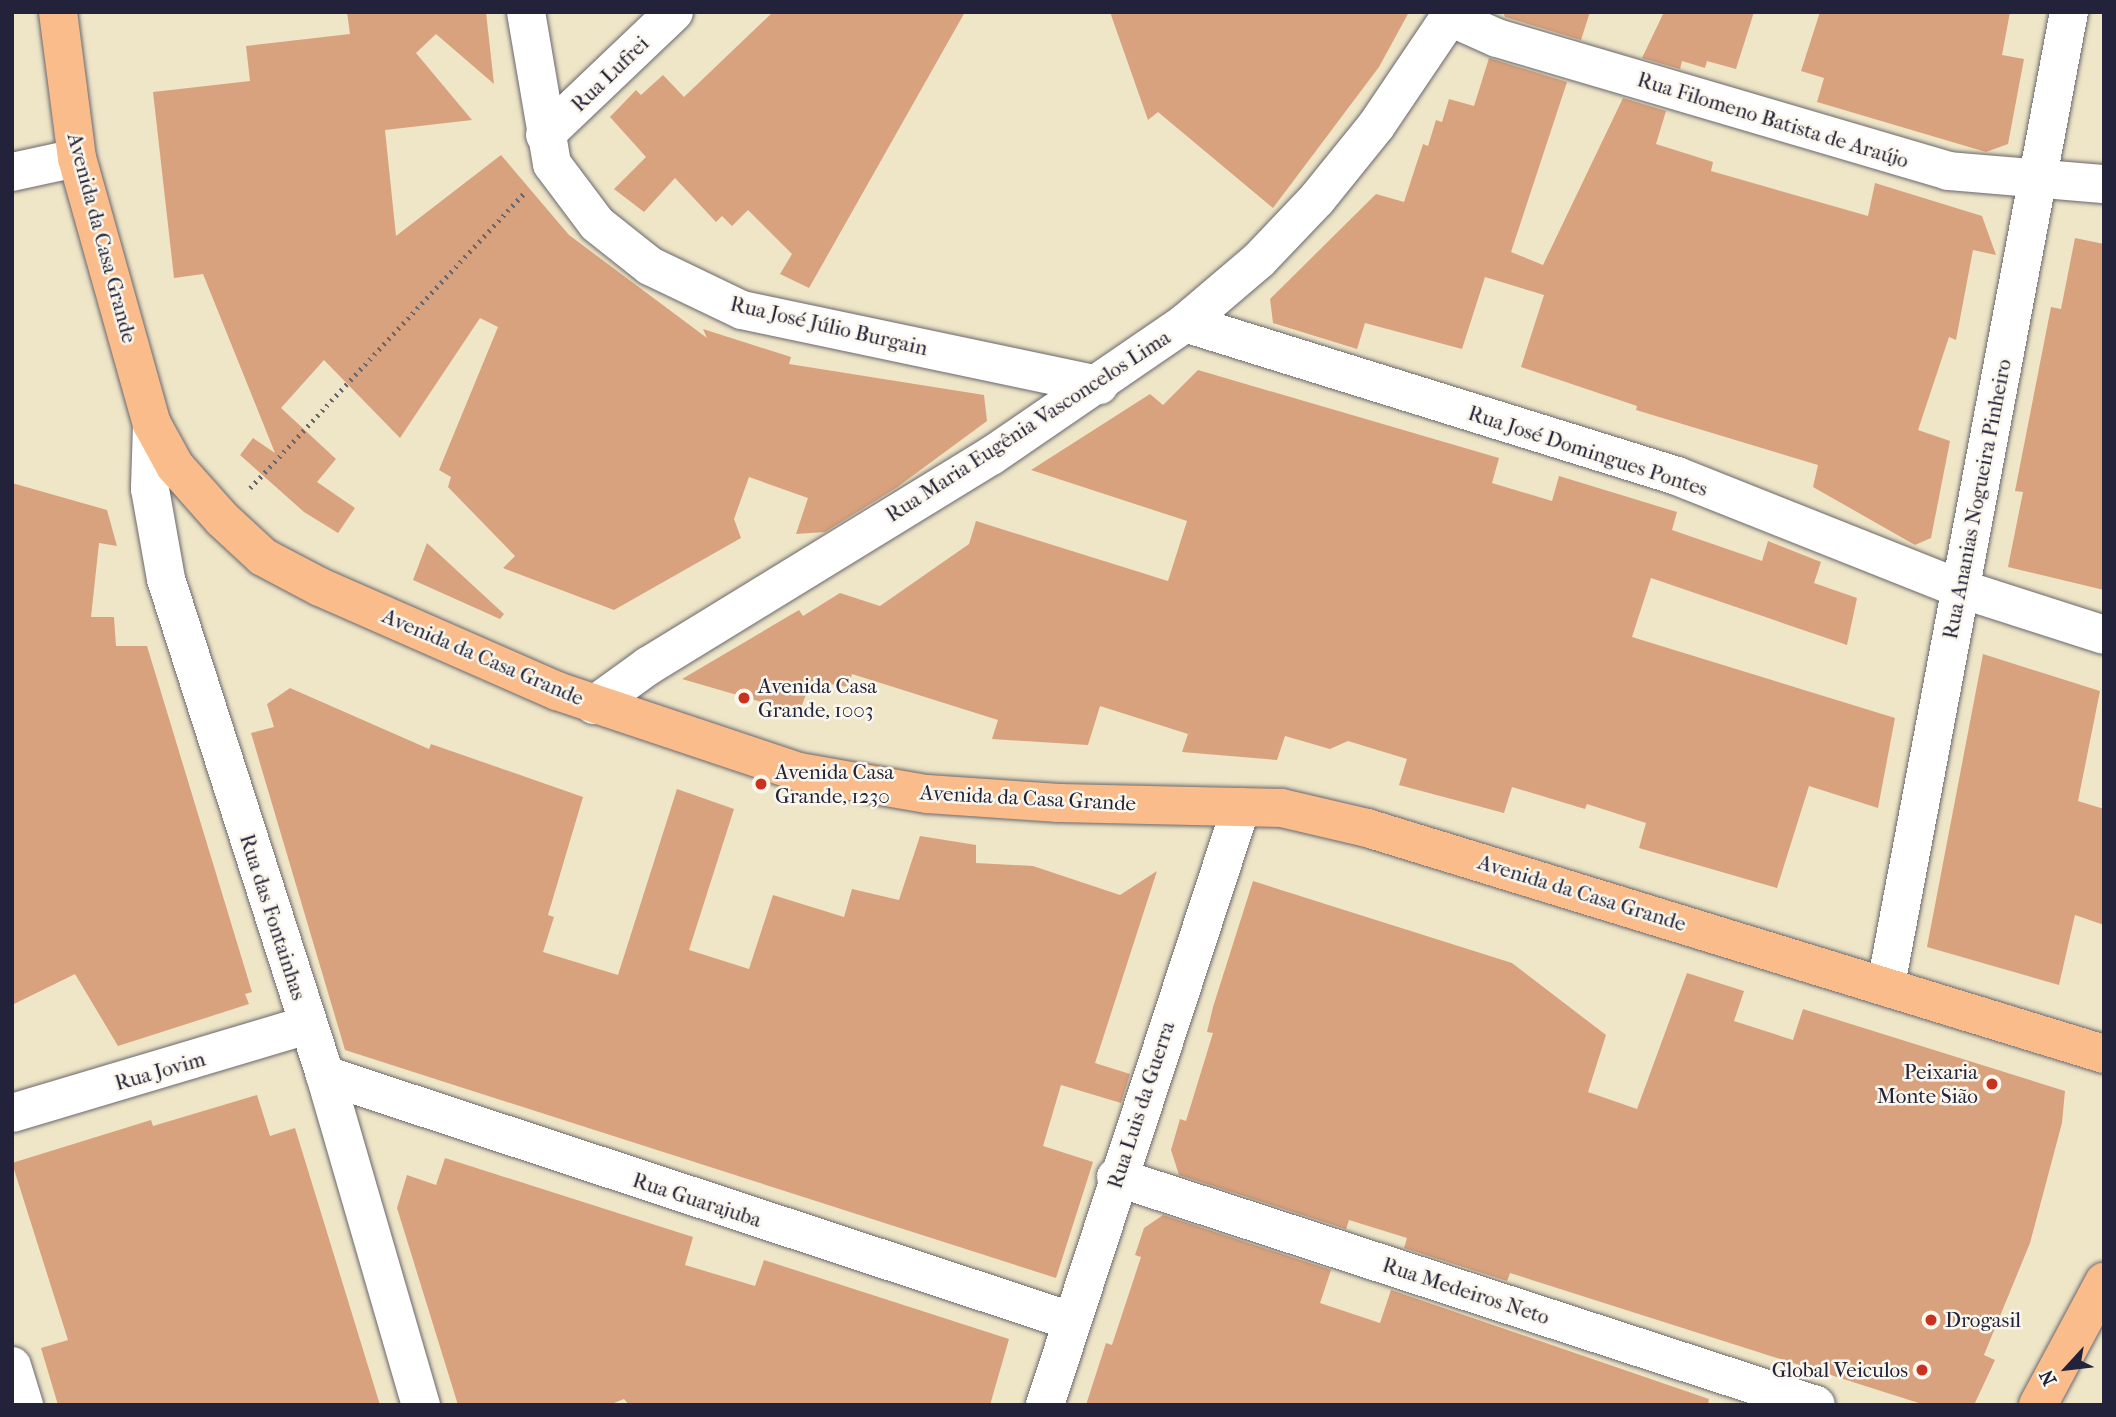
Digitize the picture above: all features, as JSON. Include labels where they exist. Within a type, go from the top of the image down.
[{"type":"main road","name":"Avenida da Casa Grande","points":[[58,12],[77,158],[152,424],[175,466],[222,519],[263,557],[320,587],[594,705],[799,772],[927,793],[1059,803],[1282,808],[1367,828],[2104,1054]]},
{"type":"main road","points":[[2038,1405],[2104,1282]]},
{"type":"street","name":"Rua José Júlio Burgain","points":[[526,12],[549,149],[597,224],[649,266],[742,310],[1099,385]]},
{"type":"street","name":"Rua Lufrei","points":[[549,149],[674,12]]},
{"type":"street","name":"Rua Ananias Nogueira Pinheiro","points":[[1886,985],[2069,12]]},
{"type":"street","name":"Rua Filomeno Batista de Araújo","points":[[1452,15],[1497,38],[1948,172],[2036,181],[2104,184]]},
{"type":"street","name":"Rua Maria Eugênia Vasconcelos Lima","points":[[594,705],[648,666],[1099,385],[1185,323],[1259,260],[1317,200],[1376,126],[1452,15]]},
{"type":"street","points":[[12,172],[77,158]]},
{"type":"street","name":"Rua José Domingues Pontes","points":[[1185,323],[1676,476],[1961,589],[2104,635]]},
{"type":"street","name":"Rua das Fontainhas","points":[[152,424],[150,489],[166,579],[325,1075],[421,1405]]},
{"type":"street","name":"Rua Luis da Guerra","points":[[1045,1405],[1116,1177],[1241,807]]},
{"type":"street","name":"Rua Jovim","points":[[12,1113],[308,1026]]},
{"type":"street","name":"Rua Guarajuba","points":[[325,1075],[1071,1321]]},
{"type":"street","name":"Rua Medeiros Neto","points":[[1116,1177],[1816,1405]]},
{"type":"street","points":[[12,1366],[24,1405]]},
{"type":"path","points":[[222,519],[549,149]]},
{"type":"building","points":[[347,12],[486,12],[494,84],[436,34],[416,53],[472,120],[385,130],[396,236],[501,155],[569,235],[707,338],[703,329],[791,357],[789,364],[984,395],[987,421],[896,488],[825,532],[796,534],[808,498],[749,477],[734,519],[741,538],[614,610],[503,568],[515,556],[448,487],[451,477],[439,470],[498,327],[480,318],[400,438],[324,360],[281,408],[336,459],[317,482],[355,508],[338,533],[304,512],[240,455],[253,438],[275,453],[203,274],[174,278],[153,92],[250,81],[246,46],[350,34]]},
{"type":"building","points":[[773,12],[965,12],[809,288],[780,274],[792,254],[748,210],[732,226],[722,216],[716,222],[675,178],[644,212],[614,189],[646,157],[610,117],[636,90],[641,95],[663,75],[684,97]]},
{"type":"building","points":[[1110,12],[1409,12],[1379,67],[1273,208],[1158,112],[1148,120]]},
{"type":"building","points":[[1503,12],[1590,12],[1581,40],[1505,17]]},
{"type":"building","points":[[1664,12],[1754,12],[1736,69],[1707,61],[1705,68],[1682,61],[1680,69],[1642,58]]},
{"type":"building","points":[[1820,12],[2010,12],[2002,55],[2024,59],[2008,144],[1986,152],[1817,102],[1824,78],[1801,71]]},
{"type":"building","points":[[1489,58],[1567,82],[1511,252],[1543,265],[1623,98],[1666,111],[1656,144],[1713,162],[1711,171],[1868,216],[1875,183],[1982,216],[1996,255],[1973,250],[1956,340],[1949,337],[1918,430],[1950,441],[1931,538],[1915,545],[1813,487],[1818,465],[1636,410],[1637,406],[1521,367],[1544,295],[1485,277],[1462,349],[1365,323],[1357,349],[1273,323],[1270,299],[1376,194],[1404,202],[1423,144],[1428,146],[1436,120],[1442,122],[1449,99],[1474,106]]},
{"type":"building","points":[[2075,238],[2104,244],[2104,590],[2008,567],[2023,492],[2015,491],[2051,307],[2061,309]]},
{"type":"building","points":[[1198,370],[1499,458],[1492,483],[1552,501],[1559,476],[1677,512],[1672,530],[1762,561],[1768,541],[1821,562],[1814,583],[1857,598],[1847,645],[1651,578],[1632,637],[1895,718],[1878,808],[1809,786],[1777,888],[1639,848],[1646,823],[1587,804],[1585,809],[1512,787],[1504,813],[1399,785],[1407,759],[1348,741],[1330,749],[1285,736],[1277,760],[1182,752],[1188,734],[1100,706],[1088,745],[992,739],[998,720],[852,674],[848,687],[811,681],[799,713],[682,679],[799,610],[803,616],[840,593],[880,606],[969,544],[976,521],[1168,581],[1187,521],[1031,470],[1150,394],[1163,405]]},
{"type":"building","points":[[12,483],[107,510],[117,546],[99,543],[91,617],[114,617],[116,646],[147,646],[252,992],[245,994],[249,1004],[118,1046],[75,974],[12,1005]]},
{"type":"building","points":[[427,543],[504,614],[500,619],[413,580]]},
{"type":"building","points":[[1983,654],[2100,691],[2078,801],[2104,809],[2104,925],[2075,915],[2059,985],[1927,947]]},
{"type":"building","points":[[290,688],[429,749],[431,744],[583,797],[548,915],[554,917],[543,952],[618,975],[677,789],[734,809],[689,950],[749,969],[773,895],[844,917],[852,889],[899,900],[920,836],[976,845],[976,863],[1033,866],[1120,895],[1157,871],[1095,1063],[1130,1074],[1121,1103],[1061,1085],[1043,1146],[1093,1162],[1056,1278],[345,1050],[251,733],[274,727],[267,704]]},
{"type":"building","points":[[1253,881],[1512,963],[1606,1035],[1588,1092],[1637,1109],[1687,973],[1744,991],[1734,1021],[1793,1040],[1803,1009],[2065,1091],[2062,1123],[2030,1243],[1984,1355],[1995,1360],[1974,1405],[1925,1405],[1510,1273],[1507,1281],[1404,1248],[1407,1238],[1349,1220],[1346,1229],[1179,1175],[1171,1150],[1180,1119],[1186,1121],[1213,1033],[1207,1032],[1213,1007]]},
{"type":"building","points":[[257,1095],[270,1136],[295,1128],[380,1405],[58,1405],[41,1348],[68,1340],[12,1163],[151,1120],[153,1126]]},
{"type":"building","points":[[445,1158],[693,1237],[685,1265],[755,1286],[764,1260],[1009,1339],[990,1405],[629,1405],[624,1399],[609,1405],[458,1405],[397,1208],[407,1175],[436,1185]]},
{"type":"building","points":[[1163,1215],[1331,1270],[1320,1303],[1380,1323],[1391,1290],[1709,1399],[1708,1405],[1086,1405],[1106,1343],[1112,1345],[1141,1257],[1135,1255],[1144,1228]]},
{"type":"place","name":"Avenida Casa Grande, 1003","points":[[744,698]]},
{"type":"place","name":"Avenida Casa Grande, 1230","points":[[761,784]]},
{"type":"place","name":"Peixaria Monte Sião","points":[[1992,1084]]},
{"type":"place","name":"Drogasil","points":[[1931,1320]]},
{"type":"place","name":"Global Veiculos","points":[[1922,1370]]}]
